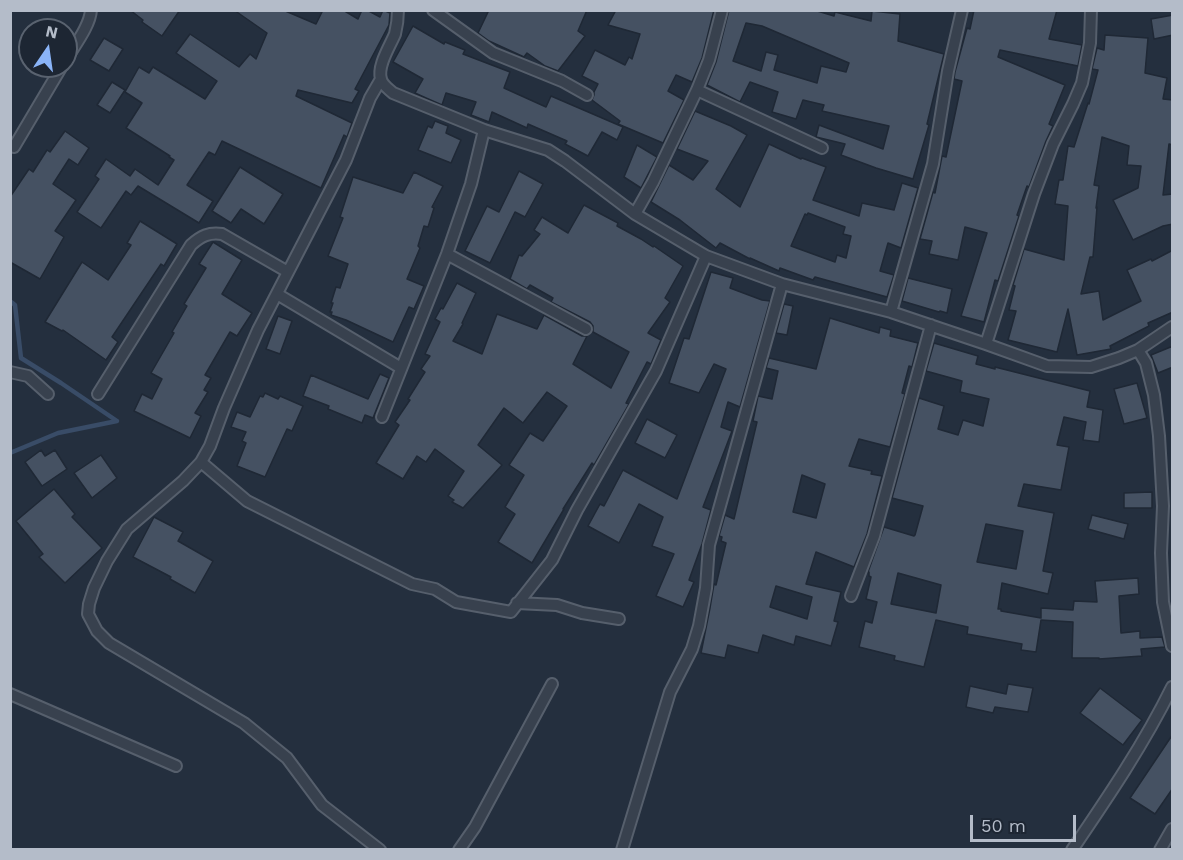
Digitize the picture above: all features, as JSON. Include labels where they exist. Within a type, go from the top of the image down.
[{"type":"street","points":[[78,40],[87,25],[91,10]]},
{"type":"street","points":[[380,849],[322,805],[287,758],[244,723],[109,643],[97,631],[88,614],[94,588],[102,570],[127,529],[201,462],[210,446],[258,330],[346,160],[370,98],[381,79],[381,66],[395,33],[398,10]]},
{"type":"street","points":[[433,10],[493,53],[562,81],[587,95]]},
{"type":"street","points":[[635,214],[697,90],[709,60],[722,10]]},
{"type":"street","points":[[891,312],[933,164],[948,71],[962,10]]},
{"type":"street","points":[[986,344],[1038,184],[1053,144],[1082,83],[1090,43],[1091,10]]},
{"type":"street","points":[[14,147],[55,78]]},
{"type":"street","points":[[381,79],[393,93],[484,130],[548,150],[635,214],[706,256],[782,284],[891,312],[1047,366],[1091,367],[1137,350],[1173,327]]},
{"type":"street","points":[[697,90],[822,148]]},
{"type":"street","points":[[382,417],[447,254],[471,184],[484,130]]},
{"type":"street","points":[[98,394],[191,245],[201,236],[214,232],[222,234],[288,272]]},
{"type":"street","points":[[447,254],[586,329]]},
{"type":"street","points":[[201,462],[247,501],[412,584],[435,589],[456,602],[510,612],[552,560],[577,510],[656,371],[706,256]]},
{"type":"street","points":[[622,849],[670,692],[692,648],[699,626],[706,588],[709,545],[782,284]]},
{"type":"street","points":[[277,294],[401,368]]},
{"type":"street","points":[[851,596],[874,536],[931,325]]},
{"type":"street","points":[[1137,350],[1146,363],[1154,395],[1159,436],[1163,506],[1161,553],[1163,602],[1173,646]]},
{"type":"street","points":[[10,372],[28,376],[48,394]]},
{"type":"street","points":[[517,603],[557,605],[582,613],[619,619]]},
{"type":"street","points":[[459,849],[475,828],[552,684]]},
{"type":"street","points":[[1072,849],[1156,721],[1173,687]]},
{"type":"street","points":[[10,694],[176,766]]},
{"type":"street","points":[[1160,849],[1173,829]]},
{"type":"building","points":[[130,10],[180,10],[162,36]]},
{"type":"building","points":[[234,10],[283,10],[316,24],[323,10],[343,10],[358,19],[362,10],[367,10],[380,17],[383,10],[390,13],[389,25],[355,89],[359,91],[352,103],[298,90],[296,96],[352,123],[347,137],[344,135],[321,188],[222,141],[215,155],[209,152],[187,185],[213,201],[199,223],[138,186],[131,195],[126,191],[101,228],[77,212],[99,179],[95,176],[106,159],[130,176],[135,169],[158,185],[174,160],[126,128],[142,103],[125,92],[139,67],[149,73],[153,67],[205,99],[217,81],[176,53],[190,34],[239,67],[250,54],[256,59],[267,33]]},
{"type":"building","points":[[489,10],[587,10],[578,31],[585,36],[558,71],[545,66],[527,53],[524,57],[489,41],[478,33]]},
{"type":"building","points":[[616,10],[714,10],[702,58],[692,82],[676,75],[668,91],[684,100],[663,143],[618,124],[620,121],[592,100],[598,84],[582,76],[595,50],[625,65],[629,57],[632,59],[640,34],[608,25]]},
{"type":"building","points":[[729,10],[814,10],[834,16],[835,12],[871,21],[872,11],[900,14],[898,41],[944,54],[927,124],[929,125],[913,179],[841,155],[845,144],[816,137],[819,125],[883,149],[889,126],[822,111],[824,105],[803,100],[796,119],[772,112],[778,92],[750,82],[740,102],[707,85],[716,62]],"holes":[[[746,23],[762,26],[849,63],[846,72],[821,66],[817,83],[774,70],[778,55],[766,52],[761,71],[733,61]]]},
{"type":"building","points":[[974,10],[1057,10],[1049,39],[1082,45],[1078,66],[1000,50],[998,57],[1065,85],[1049,124],[1053,126],[1017,215],[1019,216],[998,281],[995,280],[984,322],[961,316],[987,233],[965,227],[958,260],[929,254],[932,241],[920,239],[933,192],[935,193],[942,156],[946,157],[962,81],[954,79],[955,72]]},
{"type":"building","points":[[1173,15],[1173,35],[1154,39],[1151,19]]},
{"type":"building","points":[[413,26],[444,44],[445,42],[465,50],[463,54],[510,72],[504,88],[546,107],[551,96],[623,127],[617,140],[602,132],[588,156],[565,144],[567,141],[528,124],[527,128],[492,112],[489,122],[471,115],[476,102],[446,93],[442,105],[415,93],[423,79],[393,62]]},
{"type":"building","points":[[1105,35],[1148,38],[1145,73],[1167,78],[1163,99],[1173,100],[1173,145],[1169,144],[1163,195],[1173,194],[1173,224],[1163,226],[1133,240],[1113,200],[1138,188],[1141,166],[1127,165],[1129,146],[1102,137],[1094,185],[1099,186],[1093,257],[1090,257],[1081,294],[1099,291],[1103,320],[1141,301],[1127,270],[1173,250],[1173,312],[1148,323],[1149,326],[1110,346],[1111,349],[1077,355],[1068,309],[1057,352],[1008,340],[1016,311],[1009,310],[1015,286],[1013,285],[1024,249],[1064,260],[1068,206],[1055,204],[1059,180],[1063,180],[1068,146],[1074,147],[1089,104],[1098,70],[1092,69],[1097,48],[1104,50]]},
{"type":"building","points":[[104,38],[123,49],[109,71],[90,60]]},
{"type":"building","points":[[112,82],[125,90],[110,113],[97,105]]},
{"type":"building","points":[[695,111],[747,135],[716,189],[740,207],[769,144],[801,159],[826,167],[813,200],[859,216],[862,203],[894,210],[902,183],[918,188],[901,248],[888,243],[880,271],[894,275],[887,297],[815,277],[813,280],[780,268],[779,271],[720,243],[716,248],[680,220],[651,202],[669,165],[693,180],[708,161],[677,149]],"holes":[[[808,213],[845,227],[843,234],[851,236],[846,258],[837,255],[835,262],[791,246],[805,214]]]},
{"type":"building","points":[[435,121],[448,126],[446,133],[461,140],[451,163],[418,150],[428,126],[432,128]]},
{"type":"building","points":[[65,131],[89,148],[78,165],[69,159],[53,184],[76,200],[55,231],[64,237],[40,279],[10,262],[10,197],[29,169],[33,172],[47,150],[50,152]]},
{"type":"building","points":[[637,145],[657,157],[641,188],[624,177]]},
{"type":"building","points":[[240,167],[283,194],[264,224],[241,209],[231,223],[212,211]]},
{"type":"building","points":[[519,171],[543,184],[525,217],[515,212],[490,263],[465,251],[487,206],[499,212]]},
{"type":"building","points":[[414,172],[443,186],[432,207],[434,208],[428,227],[424,226],[418,246],[420,248],[407,279],[424,286],[414,309],[409,307],[393,342],[331,315],[333,303],[331,303],[336,287],[340,288],[348,264],[328,256],[343,218],[340,217],[353,177],[403,193]]},
{"type":"building","points":[[584,205],[618,223],[617,226],[654,246],[683,266],[665,298],[670,302],[648,333],[661,340],[651,364],[647,362],[626,403],[629,404],[594,465],[592,463],[532,563],[498,542],[515,514],[505,507],[524,475],[509,465],[530,433],[543,441],[567,406],[547,392],[523,423],[504,408],[478,445],[502,465],[463,508],[452,502],[454,500],[448,496],[464,471],[435,449],[426,462],[417,456],[403,479],[376,463],[399,425],[395,422],[425,372],[421,369],[430,356],[425,354],[440,322],[435,319],[457,283],[476,293],[453,341],[482,354],[497,314],[537,329],[544,315],[582,336],[587,336],[573,364],[611,388],[629,352],[593,332],[590,322],[551,302],[553,298],[530,285],[527,289],[510,279],[519,255],[522,256],[540,234],[534,230],[542,217],[568,233]]},
{"type":"building","points":[[140,221],[177,244],[164,266],[161,264],[112,337],[118,342],[106,360],[63,330],[45,322],[82,262],[108,280],[131,245],[127,243]]},
{"type":"building","points":[[213,242],[242,260],[222,294],[252,313],[237,336],[230,332],[205,375],[211,378],[204,390],[208,392],[195,413],[201,416],[190,438],[134,411],[142,394],[152,399],[162,379],[151,373],[187,306],[184,304],[206,268],[199,264]]},
{"type":"building","points":[[711,272],[733,278],[730,288],[770,301],[740,407],[728,402],[721,427],[732,431],[703,507],[711,510],[689,580],[694,582],[683,607],[656,596],[674,554],[652,546],[663,517],[639,504],[619,543],[588,526],[600,504],[604,506],[623,470],[677,499],[726,369],[714,364],[699,393],[669,383],[684,338],[689,339]]},
{"type":"building","points":[[908,278],[952,289],[947,313],[902,301]]},
{"type":"building","points":[[784,304],[793,306],[787,335],[776,333]]},
{"type":"building","points":[[278,316],[292,321],[280,354],[266,349]]},
{"type":"building","points":[[830,318],[879,333],[880,327],[891,330],[890,336],[918,343],[912,367],[909,366],[902,393],[905,394],[890,447],[859,439],[849,466],[872,471],[871,474],[882,476],[867,534],[854,567],[816,552],[806,584],[841,592],[834,621],[838,622],[831,646],[796,636],[794,645],[763,635],[758,653],[728,645],[725,658],[701,653],[714,584],[716,585],[726,543],[721,541],[722,537],[719,536],[725,515],[734,519],[757,422],[753,421],[758,396],[772,399],[778,371],[766,368],[769,358],[816,369]],"holes":[[[802,475],[825,484],[816,518],[793,512]],[[776,586],[812,597],[807,619],[770,607]]]},
{"type":"building","points":[[934,343],[978,356],[976,364],[1090,391],[1087,407],[1103,410],[1099,442],[1083,440],[1086,422],[1064,417],[1057,445],[1069,447],[1061,490],[1024,484],[1018,506],[1054,513],[1043,571],[1053,573],[1048,594],[1002,583],[998,609],[1041,618],[1041,608],[1073,610],[1074,601],[1097,602],[1095,581],[1138,578],[1139,594],[1119,596],[1121,633],[1140,631],[1140,638],[1162,637],[1165,647],[1141,649],[1142,656],[1072,658],[1073,622],[1041,620],[1036,652],[1021,650],[1022,644],[967,634],[968,627],[936,620],[924,667],[894,660],[895,656],[859,647],[865,621],[872,623],[877,602],[866,599],[871,577],[868,572],[884,527],[914,536],[923,506],[892,498],[919,398],[944,406],[938,429],[958,435],[963,420],[983,426],[989,399],[960,392],[962,381],[926,371]],"holes":[[[986,524],[1023,531],[1016,569],[977,562]],[[898,573],[941,585],[936,613],[891,604]]]},
{"type":"building","points":[[1173,346],[1173,367],[1158,373],[1151,355]]},
{"type":"building","points":[[380,374],[389,378],[373,418],[365,415],[362,423],[303,396],[311,375],[368,399]]},
{"type":"building","points":[[1137,383],[1147,418],[1124,424],[1114,389]]},
{"type":"building","points":[[265,393],[278,399],[280,396],[303,406],[292,431],[287,429],[265,477],[237,466],[246,443],[242,441],[246,432],[231,427],[237,412],[250,417],[260,396],[263,397]]},
{"type":"building","points":[[647,419],[677,435],[665,458],[635,443]]},
{"type":"building","points":[[41,450],[45,456],[55,450],[67,469],[42,486],[25,462]]},
{"type":"building","points":[[101,455],[117,478],[92,498],[74,473]]},
{"type":"building","points":[[54,489],[75,514],[72,517],[102,548],[65,583],[39,557],[43,554],[16,521]]},
{"type":"building","points":[[1152,492],[1152,508],[1124,508],[1124,493]]},
{"type":"building","points":[[1092,515],[1128,524],[1124,539],[1088,529]]},
{"type":"building","points":[[154,517],[183,532],[178,541],[213,561],[195,593],[133,557]]},
{"type":"building","points":[[1008,684],[1033,688],[1028,712],[995,707],[993,713],[966,707],[970,686],[1006,694]]},
{"type":"building","points":[[1100,688],[1142,720],[1123,745],[1080,713]]},
{"type":"building","points":[[1173,734],[1173,788],[1155,814],[1130,798]]},
{"type":"waterway","points":[[10,301],[15,305],[21,358],[117,421]]},
{"type":"waterway","points":[[10,453],[58,433],[117,421]]}]
